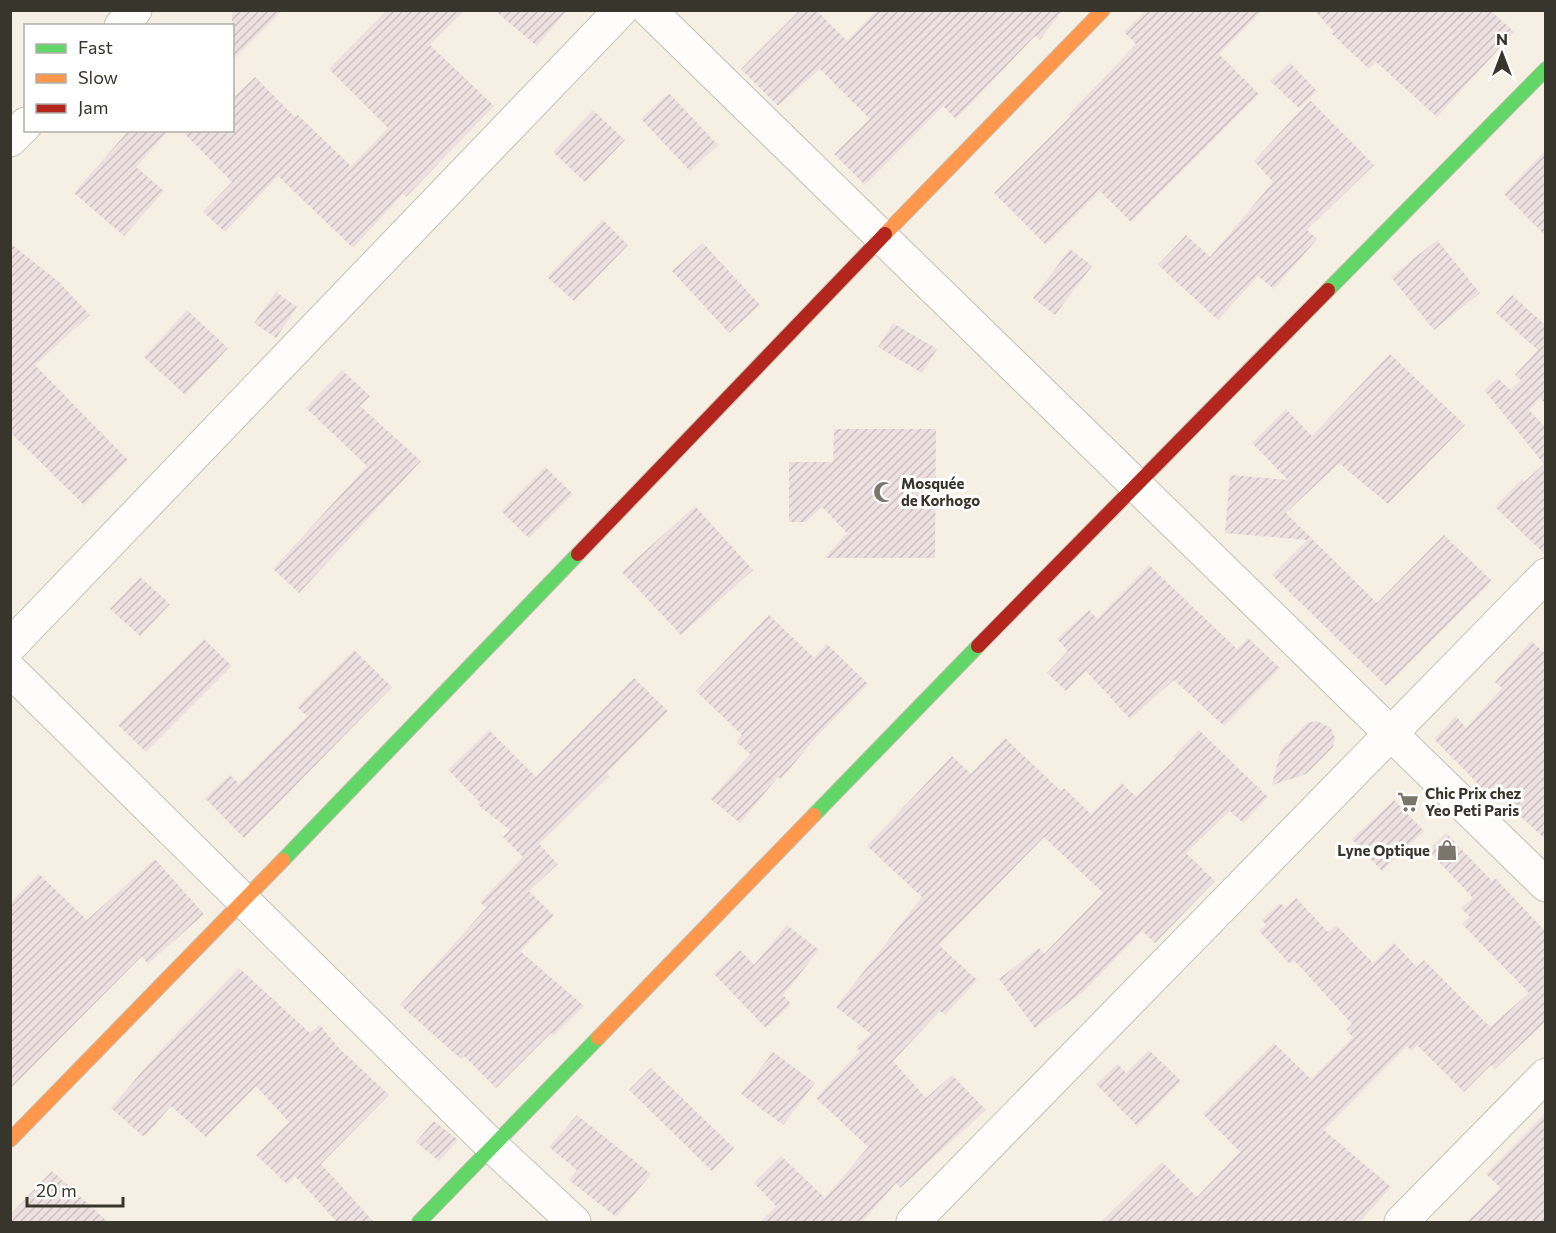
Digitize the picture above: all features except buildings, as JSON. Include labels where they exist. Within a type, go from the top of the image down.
[{"type":"street","points":[[123,24],[135,10]]},
{"type":"street","points":[[10,646],[621,10]]},
{"type":"street","points":[[649,10],[1545,885]]},
{"type":"street","points":[[10,1140],[245,903],[880,237],[1103,10]]},
{"type":"street","points":[[418,1222],[1135,484],[1545,69]]},
{"type":"street","points":[[10,140],[24,126]]},
{"type":"street","points":[[913,1222],[1545,575]]},
{"type":"street","points":[[10,670],[492,1146],[574,1222]]},
{"type":"street","points":[[1401,1222],[1545,1075]]},
{"type":"traffic: fast","points":[[1328,290],[1546,69]]},
{"type":"traffic: fast","points":[[283,860],[578,554]]},
{"type":"traffic: fast","points":[[814,815],[978,646]]},
{"type":"traffic: fast","points":[[419,1222],[598,1038]]},
{"type":"traffic: slow","points":[[885,234],[1103,10]]},
{"type":"traffic: slow","points":[[598,1038],[814,815]]},
{"type":"traffic: slow","points":[[10,1140],[283,860]]},
{"type":"traffic: jam","points":[[578,554],[885,234]]},
{"type":"traffic: jam","points":[[978,646],[1328,290]]},
{"type":"place","name":"Mosquée de Korhogo","points":[[884,492]]},
{"type":"place","name":"Chic Prix chez Yeo Peti Paris","points":[[1408,802]]},
{"type":"place","name":"Lyne Optique","points":[[1447,850]]}]
